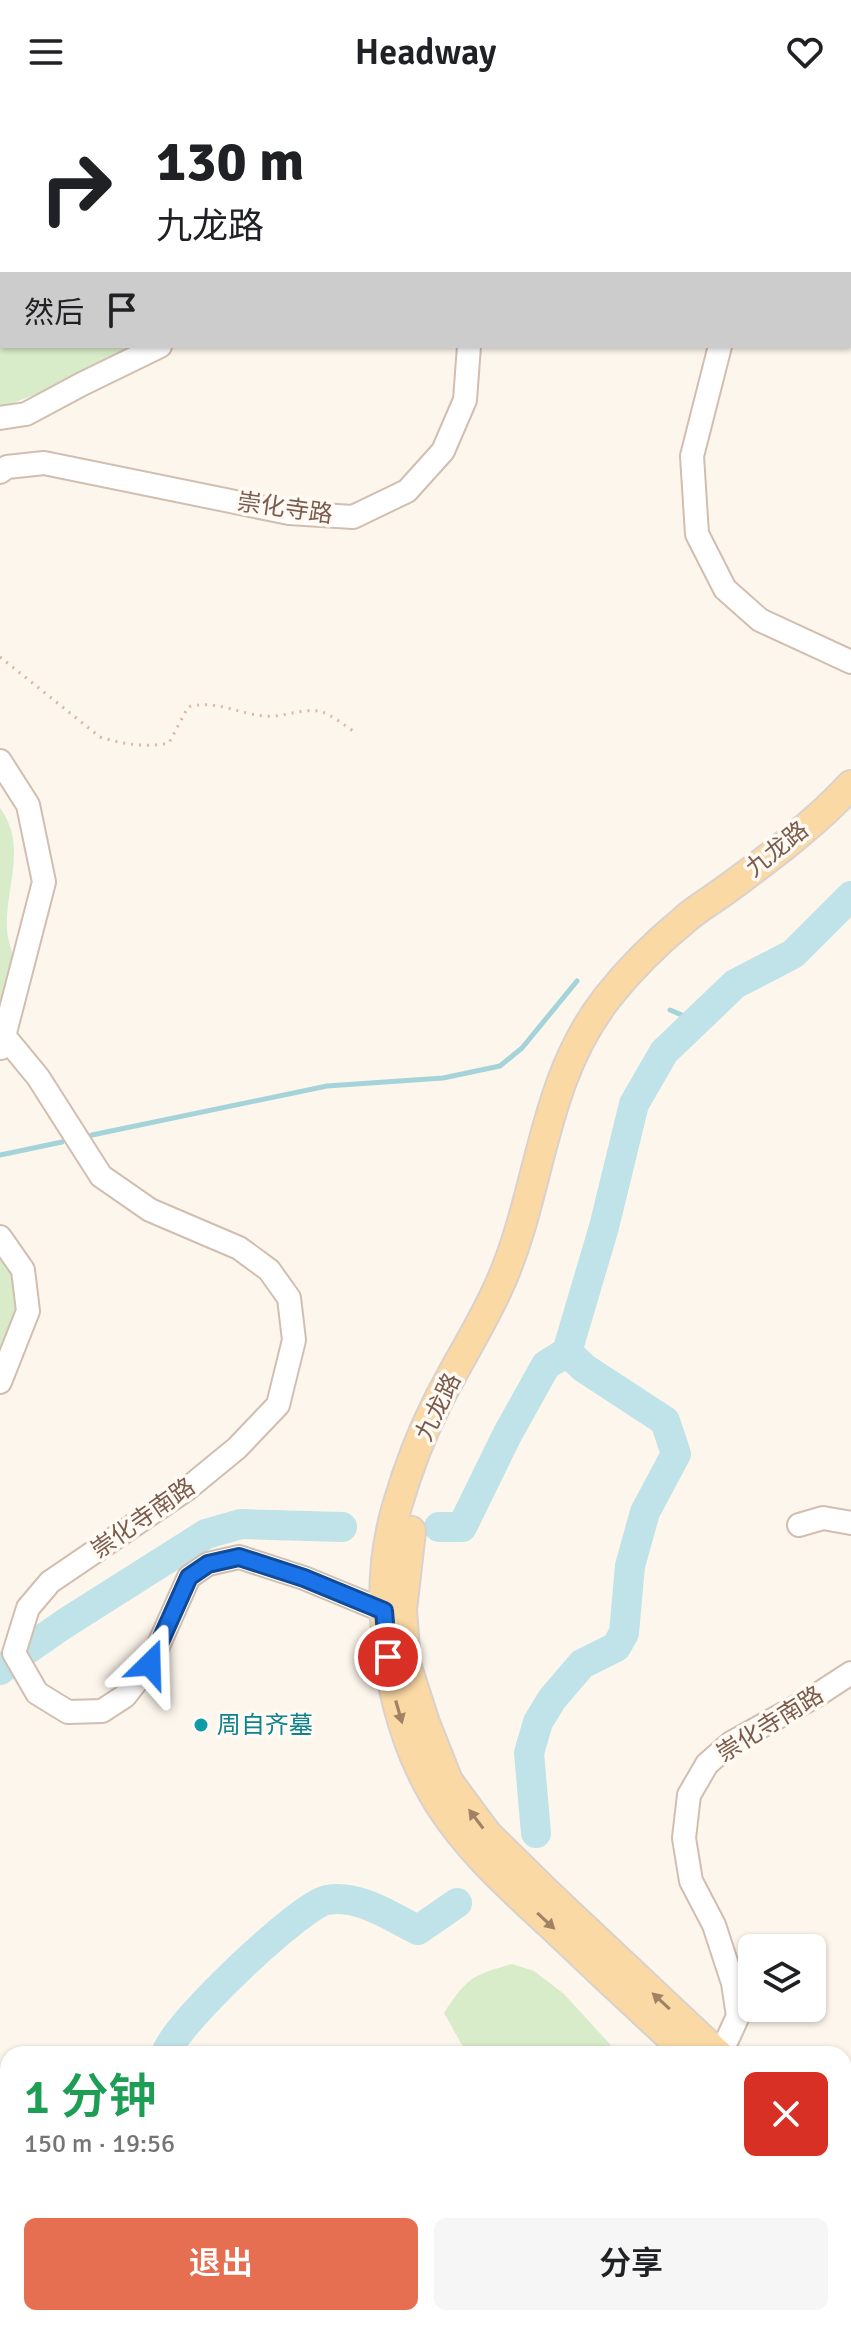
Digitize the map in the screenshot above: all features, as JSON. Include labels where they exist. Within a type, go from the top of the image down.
[{"type":"main road","name":"九龙路","points":[[698,2046],[521,1898],[471,1846],[439,1803],[413,1754],[397,1708],[384,1611],[386,1566],[397,1507],[406,1480],[437,1403],[499,1287],[514,1248],[554,1101],[581,1037],[607,999],[645,955],[684,920],[797,835],[851,785]]},
{"type":"main road","name":"九龙路","points":[[700,2046],[487,1834],[448,1781],[406,1664],[402,1610],[408,1542],[425,1474],[455,1403],[485,1352],[523,1274],[542,1218],[565,1124],[590,1060],[620,1009],[650,975],[711,920],[834,826],[851,808]]},
{"type":"street","points":[[0,418],[26,414],[156,348]]},
{"type":"street","name":"崇化寺路","points":[[0,472],[7,467],[44,463],[289,513],[353,517],[407,491],[443,451],[465,400],[469,348]]},
{"type":"street","points":[[719,348],[692,456],[697,534],[725,589],[760,620],[851,662]]},
{"type":"street","points":[[0,761],[28,805],[44,882],[2,1044]]},
{"type":"street","name":"崇化寺南路","points":[[2,1044],[38,1077],[101,1176],[150,1210],[239,1248],[269,1270],[289,1298],[294,1340],[278,1405],[237,1448],[187,1489],[50,1582],[28,1608],[14,1653],[37,1693],[68,1712],[102,1711],[125,1696],[150,1664],[189,1577],[208,1564],[239,1557],[304,1578],[384,1611]]},
{"type":"street","points":[[0,1237],[23,1270],[28,1311],[0,1382]]},
{"type":"street","points":[[799,1525],[823,1518],[851,1523]]},
{"type":"street","name":"崇化寺南路","points":[[719,2046],[727,2040],[738,2016],[733,1983],[714,1925],[691,1881],[684,1838],[689,1795],[707,1764],[731,1743],[851,1673]]},
{"type":"path","points":[[0,657],[100,737],[114,741],[150,747],[169,743],[188,707],[203,703],[253,715],[320,711],[356,733]]},
{"type":"green space","points":[[0,348],[157,348],[0,408]]},
{"type":"green space","points":[[0,808],[13,837],[14,852],[7,913],[13,965],[0,1013]]},
{"type":"green space","points":[[0,1251],[9,1267],[26,1318],[0,1364]]},
{"type":"green space","points":[[512,1964],[534,1971],[564,1994],[612,2046],[463,2046],[444,2013],[465,1985],[487,1972]]},
{"type":"waterway","points":[[439,1527],[462,1527],[507,1435],[546,1365],[567,1352],[604,1227],[634,1104],[664,1052],[735,984],[793,954],[851,896]]},
{"type":"waterway","points":[[92,1135],[327,1086],[443,1078],[500,1066],[522,1048],[577,981]]},
{"type":"waterway","points":[[670,1010],[696,1021]]},
{"type":"waterway","points":[[0,1155],[62,1142]]},
{"type":"waterway","points":[[536,1833],[529,1753],[538,1722],[552,1699],[582,1664],[616,1647],[624,1633],[630,1566],[645,1512],[676,1454],[665,1421],[584,1368],[567,1352]]},
{"type":"waterway","points":[[28,1649],[206,1534],[241,1524],[342,1527]]},
{"type":"waterway","points":[[0,1670],[5,1666]]},
{"type":"waterway","points":[[170,2046],[189,2020],[238,1969],[291,1923],[327,1900],[363,1903],[418,1930],[457,1903]]},
{"type":"place","name":"周自齐墓","points":[[201,1725]]},
{"type":"route","points":[[150,1664],[189,1577],[208,1564],[239,1557],[304,1578],[384,1611],[388,1657]]}]
